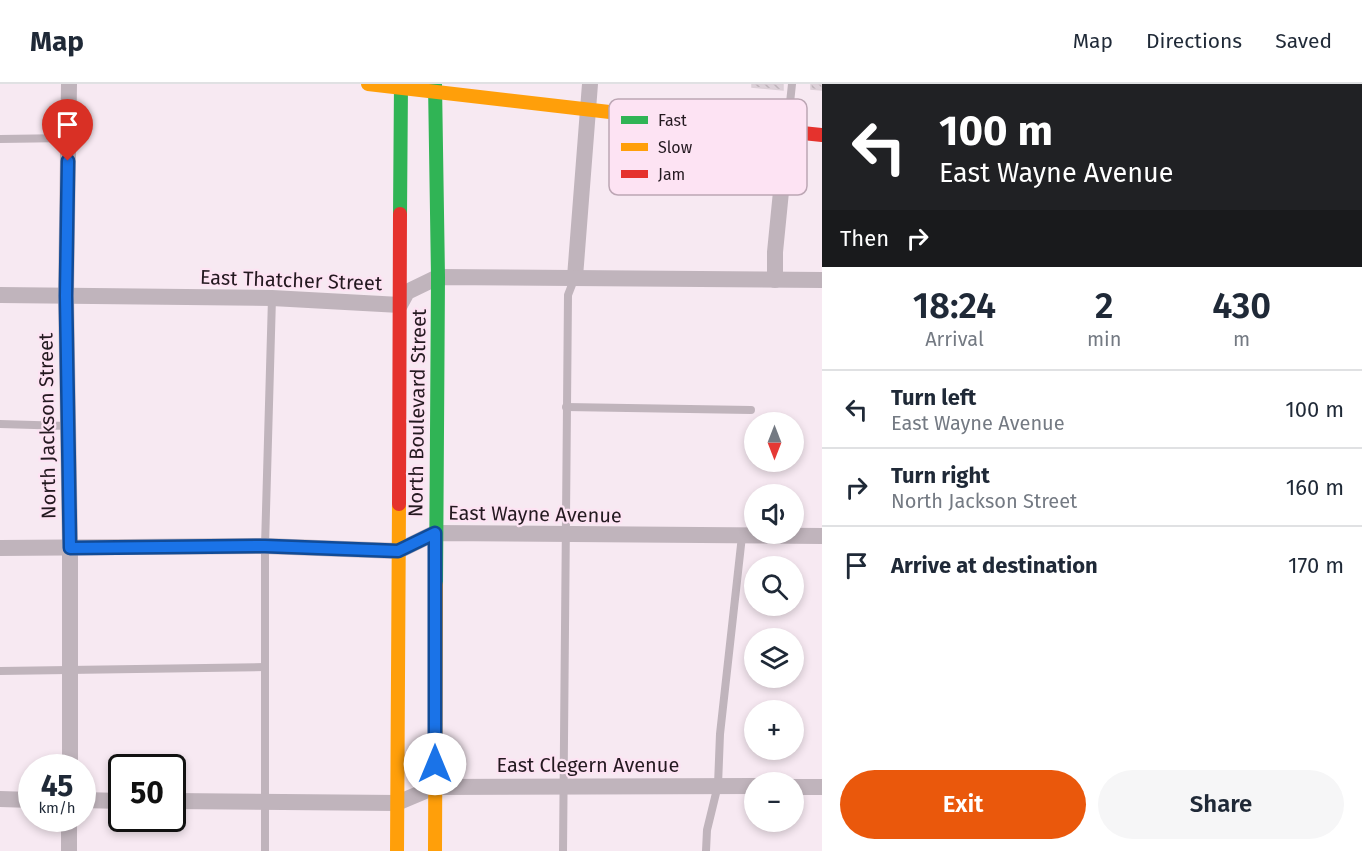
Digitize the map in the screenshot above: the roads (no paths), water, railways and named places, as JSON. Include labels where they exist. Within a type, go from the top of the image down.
[{"type":"main road","points":[[368,84],[435,88],[609,112]]},
{"type":"main road","name":"North Boulevard Street","points":[[396,851],[400,86]]},
{"type":"main road","name":"North Boulevard Street","points":[[435,88],[438,277],[435,851]]},
{"type":"main road","points":[[807,133],[822,135]]},
{"type":"street","name":"North Jackson Street","points":[[69,84],[66,296],[70,754]]},
{"type":"street","points":[[575,277],[590,84]]},
{"type":"street","points":[[775,280],[775,252],[781,195]]},
{"type":"street","name":"East Thatcher Street","points":[[0,295],[272,298],[400,305],[407,292],[438,277],[822,279]]},
{"type":"street","name":"East Wayne Avenue","points":[[0,548],[265,546],[398,551],[435,533],[564,536],[822,536]]},
{"type":"street","name":"East Clegern Avenue","points":[[186,801],[397,803],[435,787],[744,786]]},
{"type":"street","points":[[804,787],[822,788]]},
{"type":"street","points":[[0,799],[18,800]]},
{"type":"street","points":[[69,832],[69,851]]},
{"type":"lane","points":[[790,99],[792,84]]},
{"type":"lane","points":[[0,139],[69,138]]},
{"type":"lane","points":[[563,851],[564,536],[568,295],[575,277]]},
{"type":"lane","points":[[266,851],[265,546],[272,298]]},
{"type":"lane","points":[[566,407],[751,410]]},
{"type":"lane","points":[[0,424],[68,426]]},
{"type":"lane","points":[[706,851],[718,786],[720,734],[742,536]]},
{"type":"lane","points":[[0,671],[265,667]]}]
